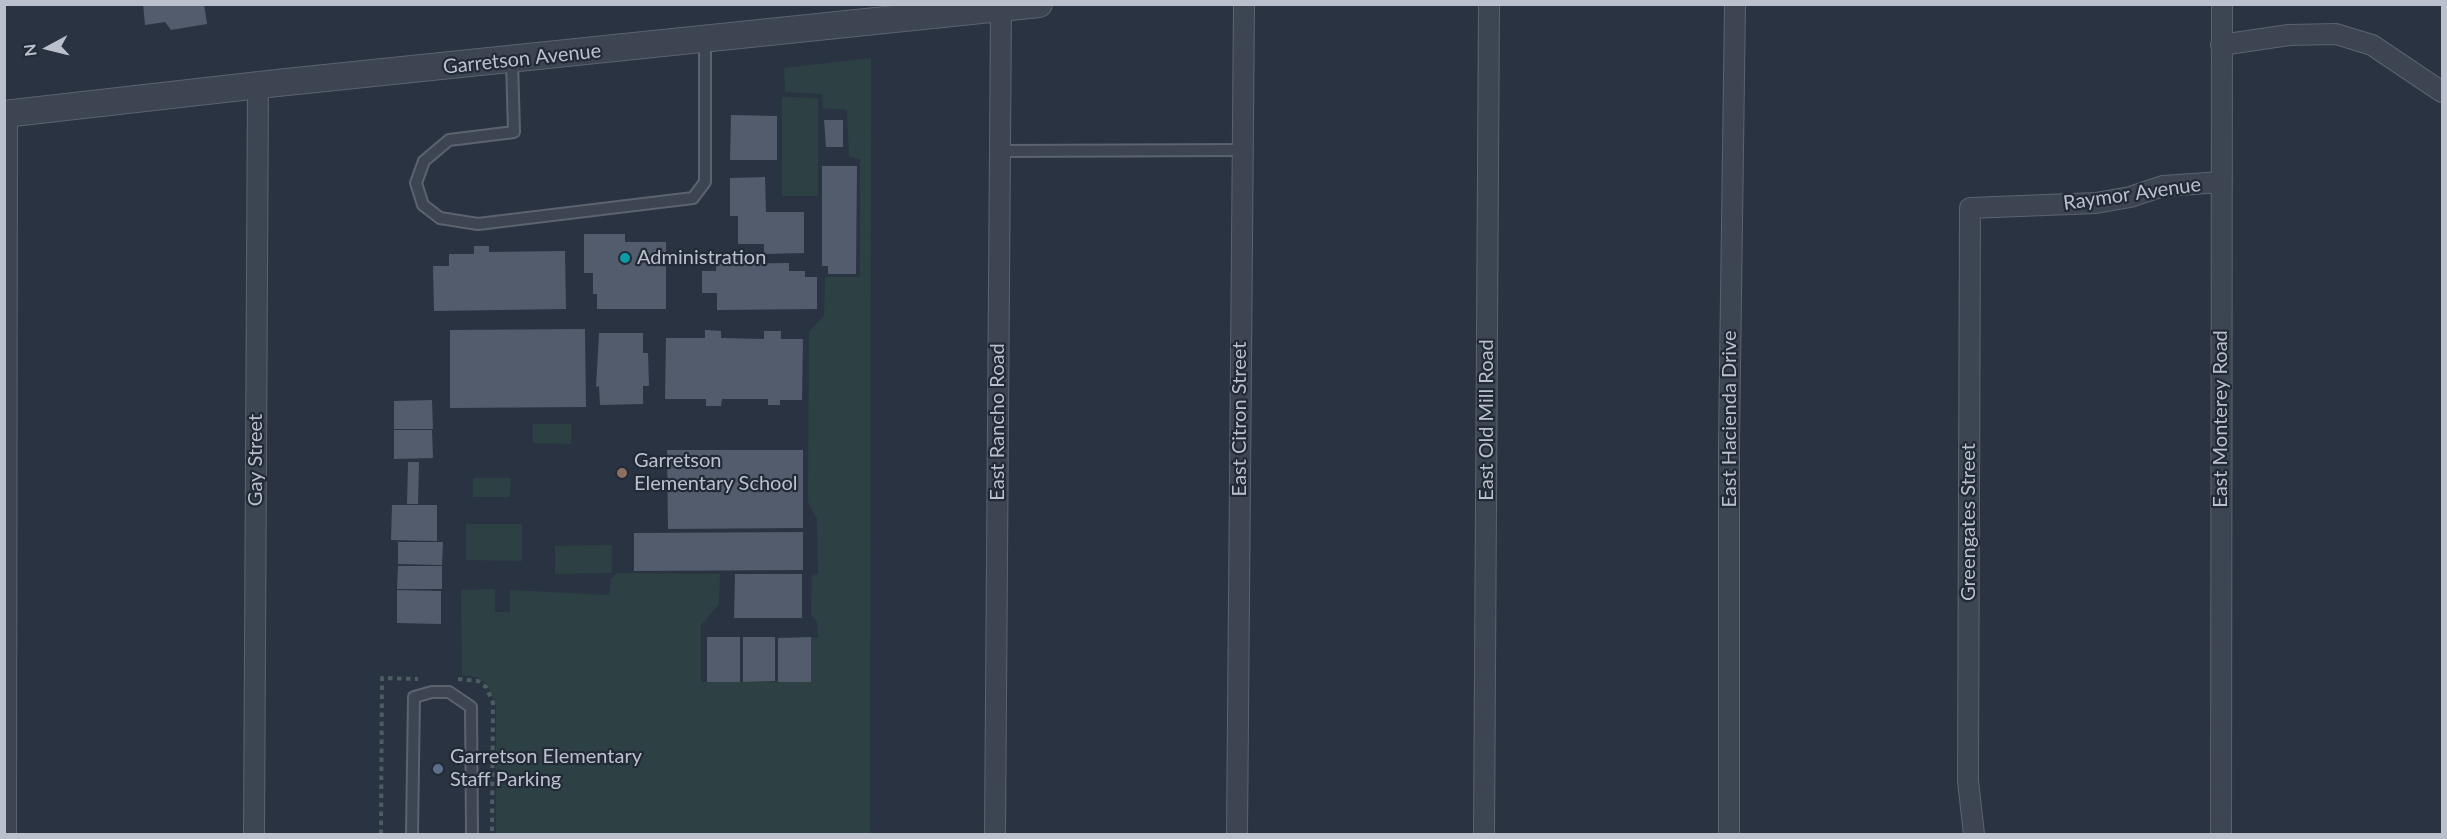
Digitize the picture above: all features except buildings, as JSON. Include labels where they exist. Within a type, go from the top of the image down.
[{"type":"street","name":"Garretson Avenue","points":[[6,114],[258,85],[512,61],[1039,4]]},
{"type":"street","name":"East Citron Street","points":[[1237,834],[1244,4]]},
{"type":"street","name":"East Old Mill Road","points":[[1484,834],[1489,4]]},
{"type":"street","name":"East Hacienda Drive","points":[[1729,834],[1729,442],[1735,4]]},
{"type":"street","name":"East Monterey Road","points":[[2221,834],[2222,4]]},
{"type":"street","name":"East Rancho Road","points":[[995,834],[1001,9]]},
{"type":"street","points":[[2222,45],[2289,35],[2336,34],[2372,45],[2442,92]]},
{"type":"street","name":"Gay Street","points":[[254,834],[258,85]]},
{"type":"street","points":[[6,114],[6,834]]},
{"type":"street","name":"Raymor Avenue","points":[[1970,208],[2096,203],[2130,197],[2163,186],[2221,182]]},
{"type":"street","name":"Greengates Street","points":[[1970,208],[1968,781],[1974,834]]},
{"type":"lane","points":[[512,61],[514,132],[449,140],[423,161],[416,183],[423,205],[440,218],[478,224],[693,198],[705,182],[705,40]]},
{"type":"lane","points":[[1000,151],[1242,150]]},
{"type":"lane","points":[[412,834],[414,697],[432,692],[449,692],[471,707],[472,834]]},
{"type":"path","points":[[381,834],[382,678],[427,679]]},
{"type":"path","points":[[449,679],[478,681],[491,694],[492,834]]},
{"type":"green space","points":[[871,58],[870,834],[496,834],[496,705],[487,684],[476,677],[462,675],[461,590],[495,589],[495,612],[510,612],[510,590],[609,595],[611,579],[617,573],[720,574],[719,604],[701,625],[701,682],[811,682],[811,637],[818,638],[817,622],[811,615],[812,576],[818,574],[817,519],[808,502],[809,332],[824,315],[825,277],[860,277],[860,159],[849,157],[847,110],[823,108],[822,94],[785,92],[784,68]]},
{"type":"green space","points":[[782,97],[818,98],[818,196],[782,196]]},
{"type":"green space","points":[[533,424],[571,424],[571,444],[533,443]]},
{"type":"green space","points":[[473,478],[511,478],[510,497],[473,497]]},
{"type":"green space","points":[[466,524],[522,524],[522,561],[466,560]]},
{"type":"green space","points":[[612,545],[612,573],[555,574],[555,546]]},
{"type":"place","name":"Administration","points":[[625,258]]},
{"type":"place","name":"Garretson Elementary School","points":[[622,473]]},
{"type":"place","name":"Garretson Elementary Staff Parking","points":[[438,769]]}]
